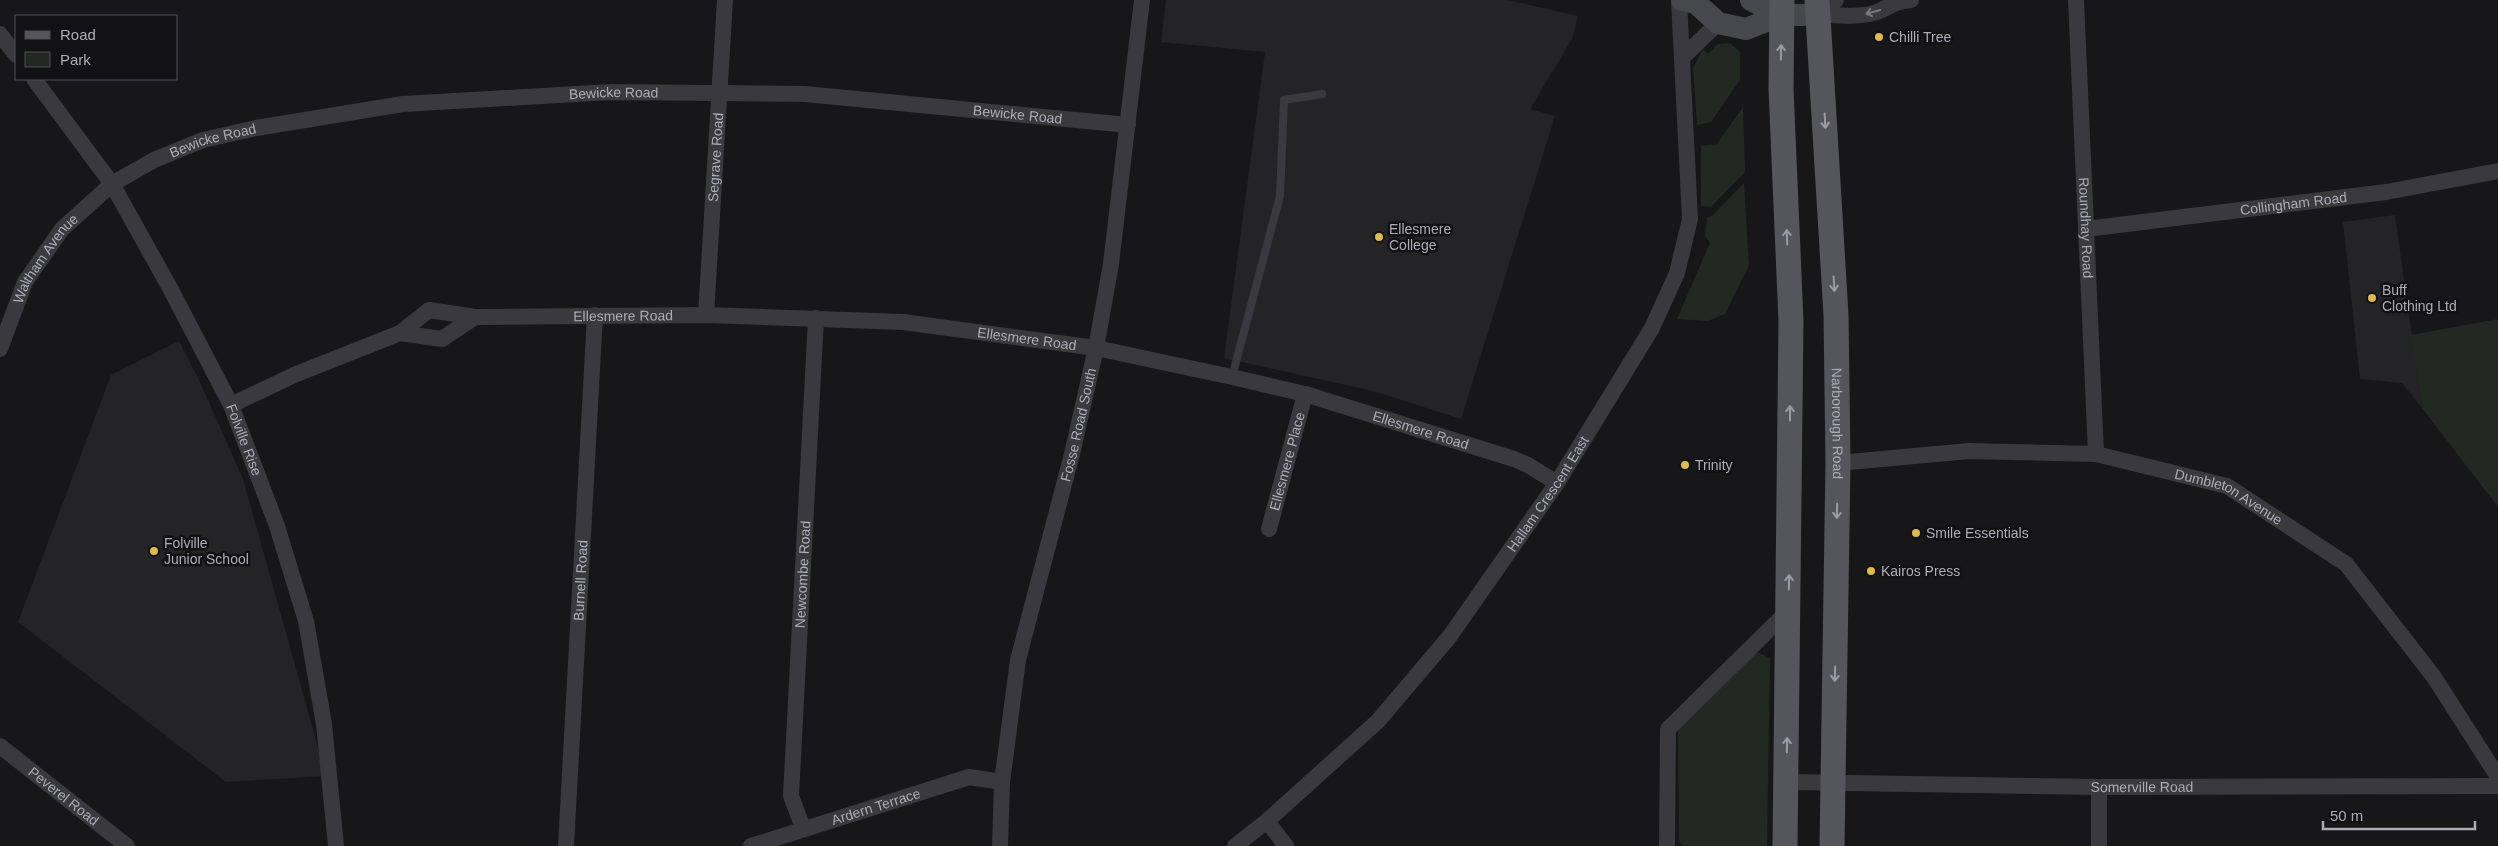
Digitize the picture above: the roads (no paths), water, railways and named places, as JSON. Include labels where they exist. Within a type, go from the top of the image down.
[{"type":"main road","name":"Narborough Road","points":[[1824,5],[1836,315],[1838,462],[1832,846]]},
{"type":"main road","points":[[1782,8],[1781,89],[1791,321],[1785,846]]},
{"type":"street","name":"Segrave Road","points":[[706,315],[725,0]]},
{"type":"street","name":"Fosse Road South","points":[[1000,846],[1002,782],[1018,660],[1072,454],[1096,348],[1111,264],[1142,0]]},
{"type":"street","points":[[1751,0],[1782,8],[1824,5],[1850,16],[1871,13],[1898,1]]},
{"type":"street","name":"Roundhay Road","points":[[2076,0],[2096,454]]},
{"type":"street","points":[[1689,1],[1718,23],[1746,29],[1782,8]]},
{"type":"street","name":"Hallam Crescent East","points":[[1236,846],[1267,822],[1378,721],[1450,636],[1557,483],[1652,328],[1677,274],[1690,219],[1683,57],[1689,1]]},
{"type":"street","points":[[1683,57],[1718,23]]},
{"type":"street","points":[[0,34],[15,54]]},
{"type":"street","name":"Folville Rise","points":[[35,80],[112,184],[170,288],[231,405],[277,526],[306,621],[324,724],[336,846]]},
{"type":"street","name":"Bewicke Road","points":[[112,184],[154,160],[203,140],[256,128],[403,104],[610,92],[804,94],[1128,125]]},
{"type":"street","name":"Collingham Road","points":[[2086,229],[2386,192],[2498,172]]},
{"type":"street","name":"Waltham Avenue","points":[[0,348],[25,282],[62,229],[112,184]]},
{"type":"street","name":"Ellesmere Road","points":[[231,405],[294,375],[400,333],[429,310],[475,317],[706,315],[902,322],[1096,348],[1305,394],[1514,458],[1557,483]]},
{"type":"street","name":"Burnell Road","points":[[566,846],[594,315]]},
{"type":"street","name":"Ellesmere Road","points":[[400,333],[442,339],[475,317]]},
{"type":"street","name":"Newcombe Road","points":[[803,828],[791,796],[816,318]]},
{"type":"street","name":"Ellesmere Place","points":[[1269,528],[1305,394]]},
{"type":"street","name":"Dumbleton Avenue","points":[[1838,462],[1969,451],[2096,454],[2227,486],[2346,564],[2434,677],[2498,777]]},
{"type":"street","points":[[1667,846],[1668,729],[1788,610]]},
{"type":"street","name":"Peverel Road","points":[[0,746],[127,846]]},
{"type":"street","name":"Ardern Terrace","points":[[751,846],[969,777],[1002,782]]},
{"type":"street","name":"Somerville Road","points":[[1787,782],[2099,787],[2498,786]]},
{"type":"street","points":[[2098,846],[2099,787]]},
{"type":"street","points":[[1267,822],[1286,846]]},
{"type":"lane","points":[[1232,377],[1280,196],[1284,100],[1322,94]]},
{"type":"place","name":"Chilli Tree","points":[[1879,37]]},
{"type":"place","name":"Ellesmere College","points":[[1379,237]]},
{"type":"place","name":"Buff Clothing Ltd","points":[[2372,298]]},
{"type":"place","name":"Trinity","points":[[1685,465]]},
{"type":"place","name":"Smile Essentials","points":[[1916,533]]},
{"type":"place","name":"Folville Junior School","points":[[154,551]]},
{"type":"place","name":"Kairos Press","points":[[1871,571]]}]
